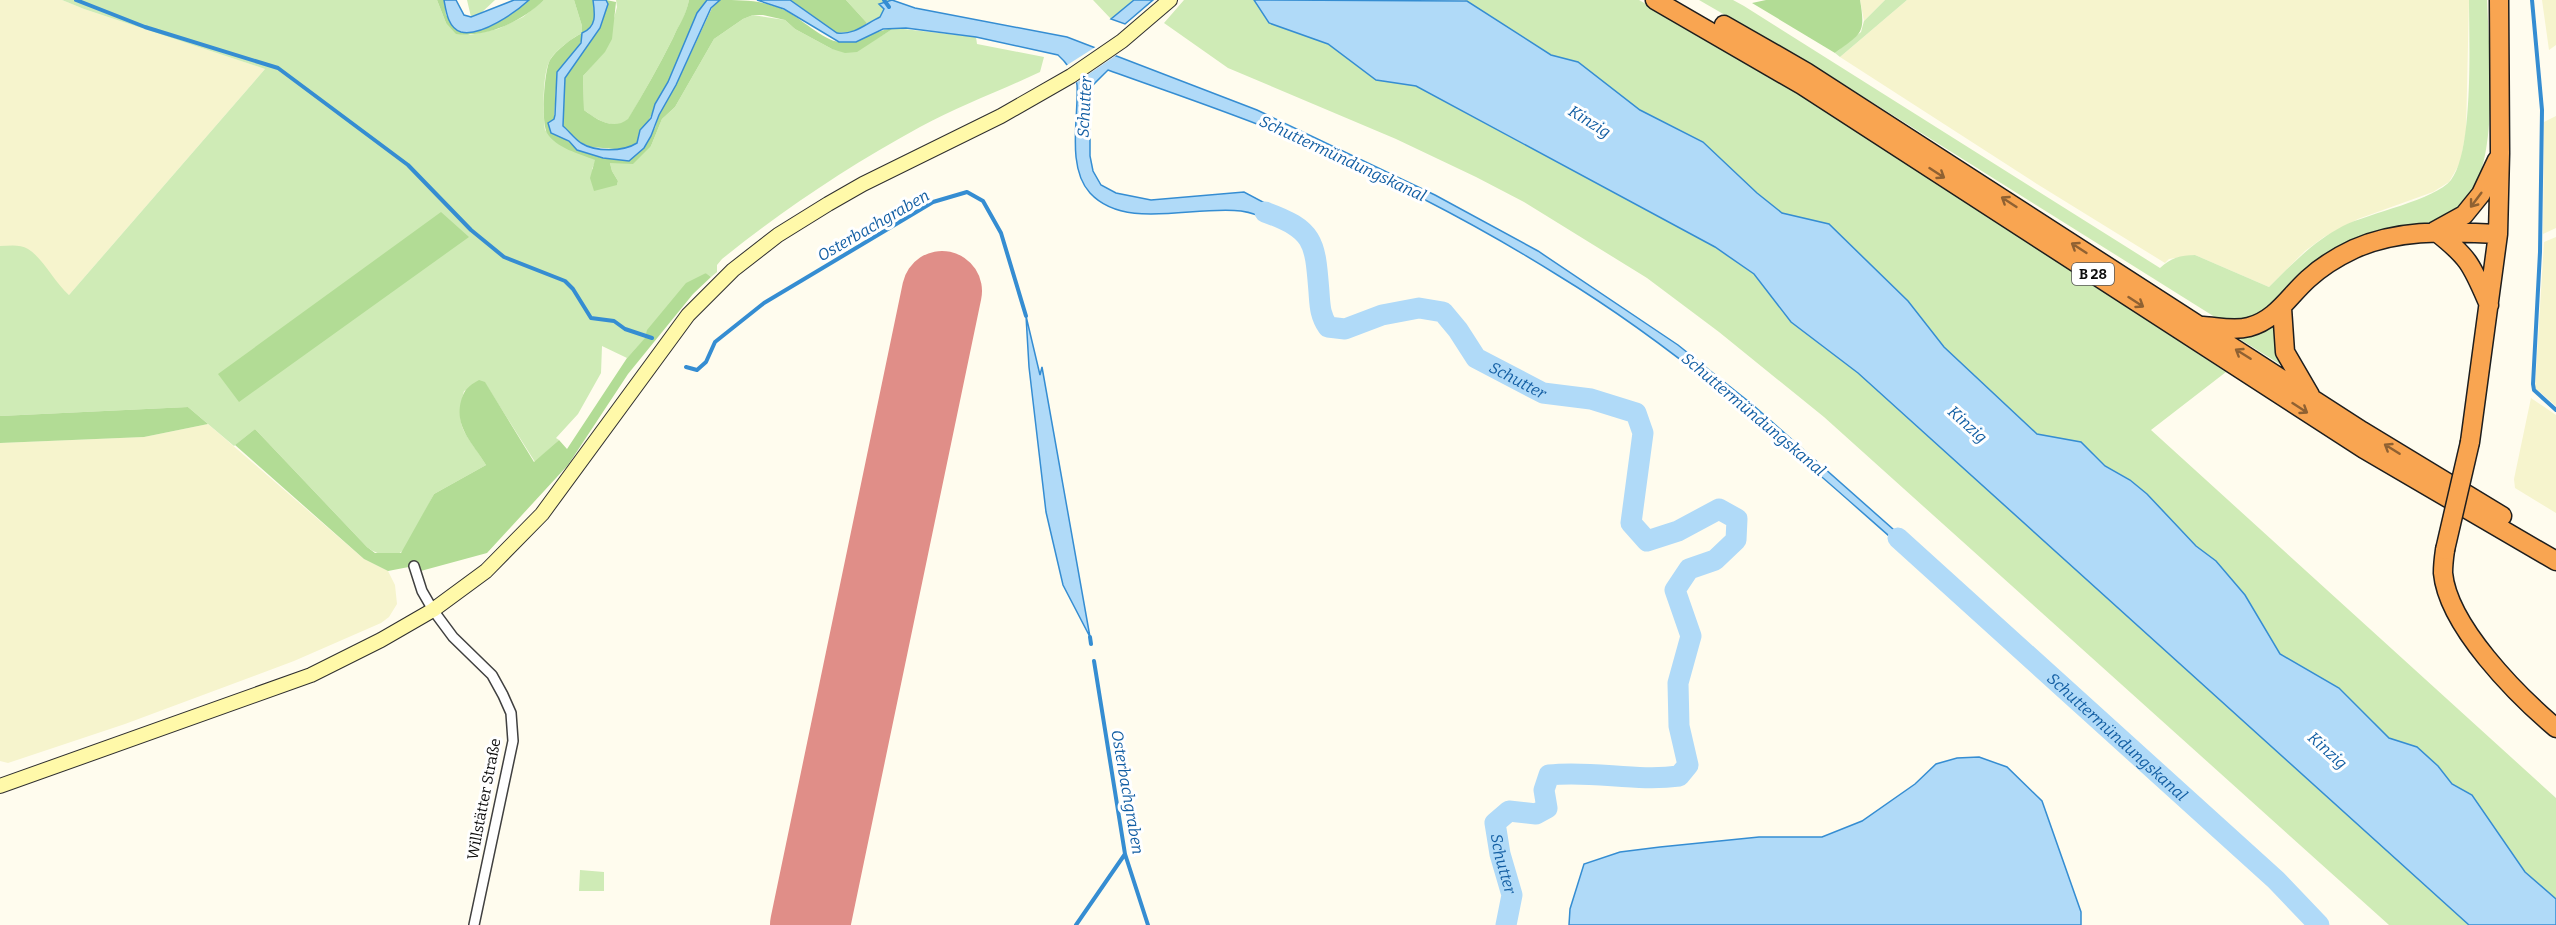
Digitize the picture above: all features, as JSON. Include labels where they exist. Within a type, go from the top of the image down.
[{"type":"highway","name":"B 28","points":[[1655,0],[1802,85],[2364,449],[2556,561]]},
{"type":"highway","name":"B 28","points":[[1680,0],[1806,72],[2362,431],[2556,549]]},
{"type":"highway","points":[[2499,0],[2498,234],[2470,442],[2445,550],[2443,573],[2449,596],[2462,624],[2526,701],[2556,728]]},
{"type":"highway","points":[[2435,231],[2464,215],[2481,194],[2500,153]]},
{"type":"highway","points":[[2198,325],[2248,327],[2259,324],[2282,308],[2309,278],[2324,266],[2346,253],[2396,235],[2435,231],[2498,234]]},
{"type":"highway","points":[[2435,231],[2466,258],[2489,306]]},
{"type":"highway","points":[[2282,308],[2285,352],[2311,396]]},
{"type":"street","points":[[0,786],[311,675],[381,640],[433,610],[486,571],[542,514],[688,315],[733,270],[778,235],[828,204],[1036,97],[1122,41],[1170,0]]},
{"type":"street","name":"Willstätter Straße","points":[[414,566],[422,591],[433,610],[453,637],[492,675],[511,712],[513,741],[474,925]]},
{"type":"shaded area","points":[[0,0],[62,0],[265,69],[69,295],[56,284],[33,253],[16,246],[0,246]]},
{"type":"shaded area","points":[[1860,0],[1885,0],[1864,21]]},
{"type":"shaded area","points":[[1907,0],[2469,0],[2466,132],[2460,163],[2449,182],[2433,192],[2358,219],[2324,237],[2305,251],[2269,287],[2195,255],[2169,259],[2165,263],[2037,184],[1840,57]]},
{"type":"shaded area","points":[[2542,0],[2556,0],[2556,45],[2549,50]]},
{"type":"shaded area","points":[[2556,116],[2556,228],[2543,234],[2544,122]]},
{"type":"shaded area","points":[[2556,237],[2556,406],[2535,388],[2544,242]]},
{"type":"shaded area","points":[[2531,398],[2556,415],[2556,513],[2515,488],[2514,479]]},
{"type":"shaded area","points":[[208,424],[364,559],[388,571],[395,585],[397,604],[389,617],[381,623],[294,661],[125,724],[8,763],[0,761],[0,443],[144,437]]},
{"type":"green space","points":[[62,0],[437,0],[446,23],[470,35],[498,29],[523,17],[544,0],[574,0],[582,33],[552,56],[547,66],[544,95],[545,130],[560,144],[596,160],[592,169],[617,185],[618,181],[610,163],[651,146],[662,119],[675,107],[714,39],[743,19],[753,15],[785,20],[795,29],[832,49],[857,51],[894,28],[976,37],[977,44],[1044,57],[1040,72],[920,127],[843,173],[769,223],[722,259],[717,265],[717,272],[711,277],[706,273],[627,358],[602,346],[601,373],[578,414],[556,438],[559,440],[535,462],[485,383],[464,391],[460,415],[461,424],[486,465],[434,494],[405,549],[396,554],[386,555],[376,553],[367,547],[255,429],[234,446],[188,407],[0,416],[0,246],[18,246],[28,249],[69,295],[265,69]]},
{"type":"green space","points":[[437,0],[444,0],[446,15],[460,32],[470,32],[489,27],[529,0],[544,0],[515,21],[492,31],[468,35],[456,34],[446,23]]},
{"type":"green space","points":[[467,0],[495,0],[480,14],[471,17]]},
{"type":"green space","points":[[574,0],[593,0],[595,19],[577,49],[557,72],[554,119],[577,150],[602,158],[629,160],[655,128],[659,115],[676,85],[712,8],[720,0],[768,4],[790,13],[833,41],[855,41],[894,28],[857,52],[845,53],[832,49],[795,29],[785,20],[763,15],[753,15],[743,19],[714,39],[675,107],[662,119],[651,146],[633,164],[610,163],[618,181],[617,185],[594,191],[590,178],[595,160],[556,143],[547,133],[544,119],[545,85],[550,60],[564,45],[582,33]]},
{"type":"green space","points":[[606,0],[616,2],[612,39],[605,52],[583,76],[584,110],[599,120],[616,124],[628,119],[634,109],[673,38],[689,0],[707,0],[697,13],[668,82],[637,143],[627,150],[591,147],[581,143],[563,126],[565,78],[600,28],[608,4]]},
{"type":"green space","points":[[616,0],[689,0],[682,20],[628,120],[611,124],[599,120],[584,110],[583,76],[605,51],[617,7]]},
{"type":"green space","points":[[790,0],[846,0],[867,23],[857,31],[837,33]]},
{"type":"green space","points":[[846,0],[892,0],[880,5],[884,9],[880,17],[867,23]]},
{"type":"green space","points":[[1093,0],[1134,0],[1111,19]]},
{"type":"green space","points":[[1184,0],[1254,0],[1269,23],[1328,44],[1376,80],[1416,86],[1715,247],[1754,274],[1791,322],[1858,373],[2469,925],[2389,925],[1824,417],[1719,332],[1647,278],[1524,202],[1396,139],[1228,68],[1164,23]]},
{"type":"green space","points":[[1464,0],[1639,0],[1803,95],[2226,372],[2151,430],[2556,798],[2556,899],[2525,872],[2472,795],[2452,784],[2438,766],[2417,747],[2389,738],[2339,688],[2280,654],[2245,595],[2216,561],[2196,546],[2147,494],[2130,480],[2105,466],[2081,442],[2037,434],[1944,347],[1908,301],[1829,224],[1782,213],[1638,109],[1578,62],[1551,55]]},
{"type":"green space","points":[[1699,0],[1733,0],[1744,6],[2160,268],[2176,258],[2195,255],[2269,287],[2304,254],[2332,232],[2354,221],[2431,194],[2451,180],[2464,145],[2467,120],[2469,0],[2487,0],[2490,97],[2489,123],[2482,170],[2474,189],[2462,205],[2451,214],[2432,222],[2356,239],[2344,244],[2306,269],[2273,305],[2258,316],[2242,321],[2218,319],[1824,72]]},
{"type":"green space","points":[[1766,0],[1860,0],[1862,27],[1856,37],[1835,53],[1752,3]]},
{"type":"green space","points":[[1885,0],[1907,0],[1840,57],[1835,53],[1861,32],[1864,21]]},
{"type":"green space","points":[[441,212],[469,237],[239,402],[218,374]]},
{"type":"green space","points":[[706,273],[711,277],[693,294],[628,374],[568,465],[487,553],[417,572],[414,566],[388,571],[364,559],[235,445],[255,429],[367,547],[375,553],[401,553],[434,494],[486,465],[466,435],[460,419],[461,401],[469,386],[479,380],[485,382],[534,462],[559,440],[567,449],[627,358],[645,338],[647,330],[686,283]]},
{"type":"green space","points":[[2275,318],[2286,368],[2238,338]]},
{"type":"green space","points":[[188,407],[208,424],[144,437],[0,443],[0,416]]},
{"type":"green space","points":[[580,870],[604,872],[604,891],[579,891]]},
{"type":"water","points":[[444,0],[456,0],[464,15],[471,17],[514,0],[529,0],[498,22],[469,33],[461,32],[453,27],[448,19]]},
{"type":"water","points":[[593,0],[606,0],[608,4],[600,28],[565,78],[563,126],[581,143],[609,150],[637,143],[640,130],[651,118],[655,104],[668,82],[697,13],[707,0],[720,0],[711,8],[651,136],[644,148],[629,161],[603,158],[577,150],[569,141],[551,133],[548,123],[554,119],[555,115],[557,72],[581,43],[582,33],[593,24]]},
{"type":"water","points":[[757,0],[790,0],[837,33],[855,31],[880,17],[884,9],[879,4],[892,0],[915,8],[1067,37],[1257,110],[1435,195],[1538,251],[1678,345],[1753,405],[1920,553],[1914,558],[1742,409],[1653,339],[1607,307],[1500,240],[1377,176],[1263,126],[1108,70],[1093,85],[1090,98],[1090,156],[1093,171],[1101,185],[1116,193],[1151,200],[1244,192],[1293,218],[1291,223],[1283,228],[1263,217],[1241,211],[1141,214],[1122,211],[1105,204],[1090,193],[1078,170],[1075,141],[1077,85],[1070,68],[1058,55],[976,37],[906,28],[883,29],[856,42],[839,42],[784,9]]},
{"type":"water","points":[[1134,0],[1153,0],[1125,24],[1111,19]]},
{"type":"water","name":"Kinzig","points":[[1254,0],[1467,1],[1551,55],[1578,62],[1640,110],[1703,142],[1757,193],[1782,213],[1829,224],[1908,301],[1944,347],[2037,434],[2081,442],[2105,466],[2130,480],[2147,494],[2196,546],[2216,561],[2245,595],[2280,654],[2339,688],[2389,738],[2417,747],[2438,766],[2452,784],[2472,795],[2525,872],[2556,899],[2556,925],[2469,925],[1858,373],[1791,322],[1754,274],[1715,247],[1416,86],[1376,80],[1328,44],[1269,23]]},
{"type":"water","points":[[1026,316],[1040,375],[1042,367],[1090,637],[1063,585],[1046,512],[1029,367]]},
{"type":"water","points":[[1979,757],[2007,767],[2042,801],[2081,912],[2081,925],[1569,925],[1570,909],[1584,864],[1620,852],[1660,847],[1759,837],[1822,837],[1862,821],[1915,784],[1936,764],[1957,758]]},
{"type":"pier","points":[[1097,46],[1118,54],[1074,84],[1064,67]]},
{"type":"waterway","points":[[76,0],[145,27],[278,68],[408,165],[471,230],[504,257],[565,281],[573,289],[591,318],[614,321],[625,329],[652,338]]},
{"type":"waterway","points":[[884,0],[889,7]]},
{"type":"waterway","points":[[2532,0],[2542,110],[2540,252],[2533,384],[2534,390],[2556,410]]},
{"type":"waterway","name":"Osterbachgraben","points":[[686,367],[697,370],[706,362],[715,342],[764,303],[933,202],[967,192],[983,201],[1001,233],[1026,316]]},
{"type":"waterway","name":"Schutter","points":[[1265,212],[1294,225],[1309,240],[1316,261],[1321,310],[1328,327],[1345,329],[1382,315],[1419,308],[1443,312],[1476,358],[1543,393],[1591,399],[1636,413],[1643,433],[1631,523],[1647,541],[1678,531],[1719,509],[1737,519],[1736,540],[1715,560],[1689,569],[1675,590],[1691,636],[1678,683],[1679,726],[1688,765],[1679,776],[1549,775],[1544,790],[1547,808],[1536,814],[1509,811],[1495,823],[1500,854],[1512,895],[1506,925]]},
{"type":"waterway","name":"Schuttermündungskanal","points":[[1898,538],[2276,880],[2319,925]]},
{"type":"waterway","name":"Osterbachgraben","points":[[1090,637],[1091,644]]},
{"type":"waterway","name":"Osterbachgraben","points":[[1094,661],[1125,854],[1148,925]]},
{"type":"waterway","points":[[1076,925],[1125,854]]},
{"type":"runway","points":[[810,925],[942,291]]}]
